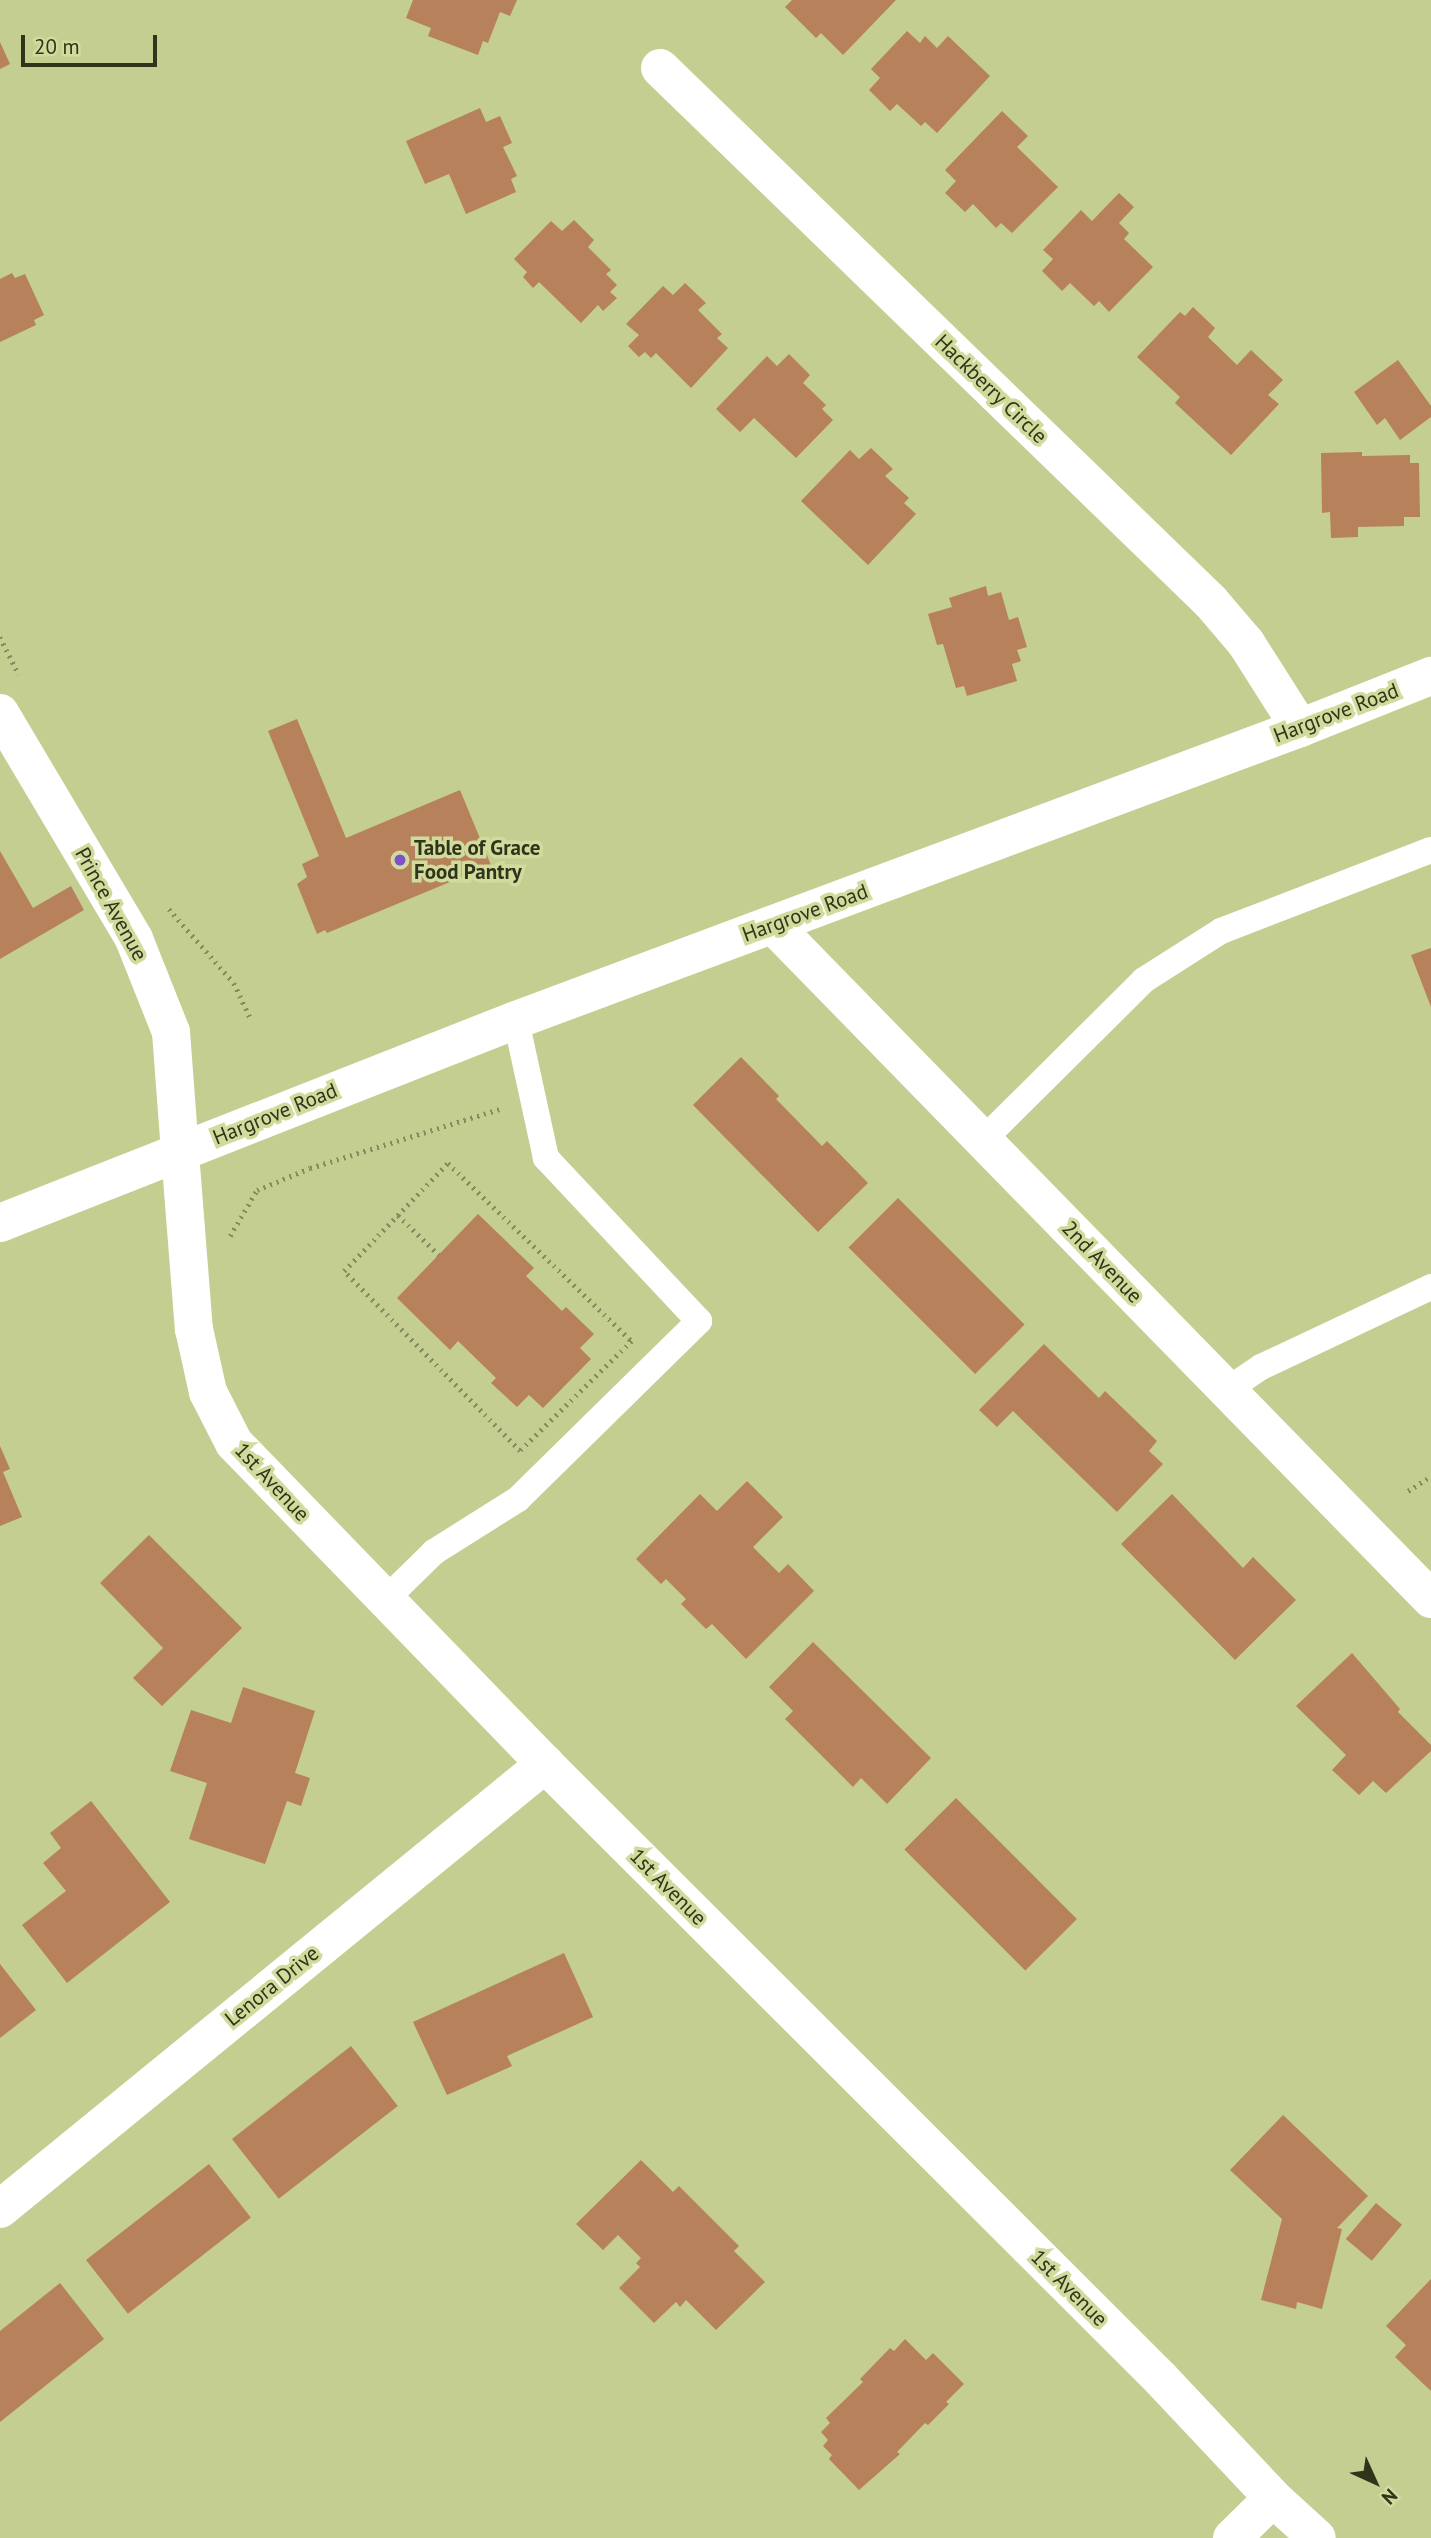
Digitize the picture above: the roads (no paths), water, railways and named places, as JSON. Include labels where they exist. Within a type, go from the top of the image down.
[{"type":"street","name":"Hackberry Circle","points":[[660,68],[1211,602],[1247,643],[1300,728]]},
{"type":"street","name":"Hargrove Road","points":[[0,1223],[180,1153],[285,1108],[1300,728],[1431,676]]},
{"type":"street","name":"Prince Avenue","points":[[0,713],[134,939],[171,1032],[180,1153]]},
{"type":"street","name":"2nd Avenue","points":[[773,925],[1431,1599]]},
{"type":"street","name":"1st Avenue","points":[[180,1153],[194,1329],[208,1392],[234,1443],[545,1764],[1151,2370],[1273,2498],[1317,2538]]},
{"type":"street","name":"Lenora Drive","points":[[0,2209],[545,1764]]},
{"type":"street","points":[[1232,2538],[1273,2498]]},
{"type":"lane","points":[[983,1140],[1144,980],[1221,931],[1431,850]]},
{"type":"lane","points":[[385,1600],[434,1552],[518,1499],[699,1321],[546,1158],[516,1020]]},
{"type":"lane","points":[[1227,1390],[1269,1363],[1431,1287]]},
{"type":"place","name":"Table of Grace Food Pantry","points":[[400,860]]}]
